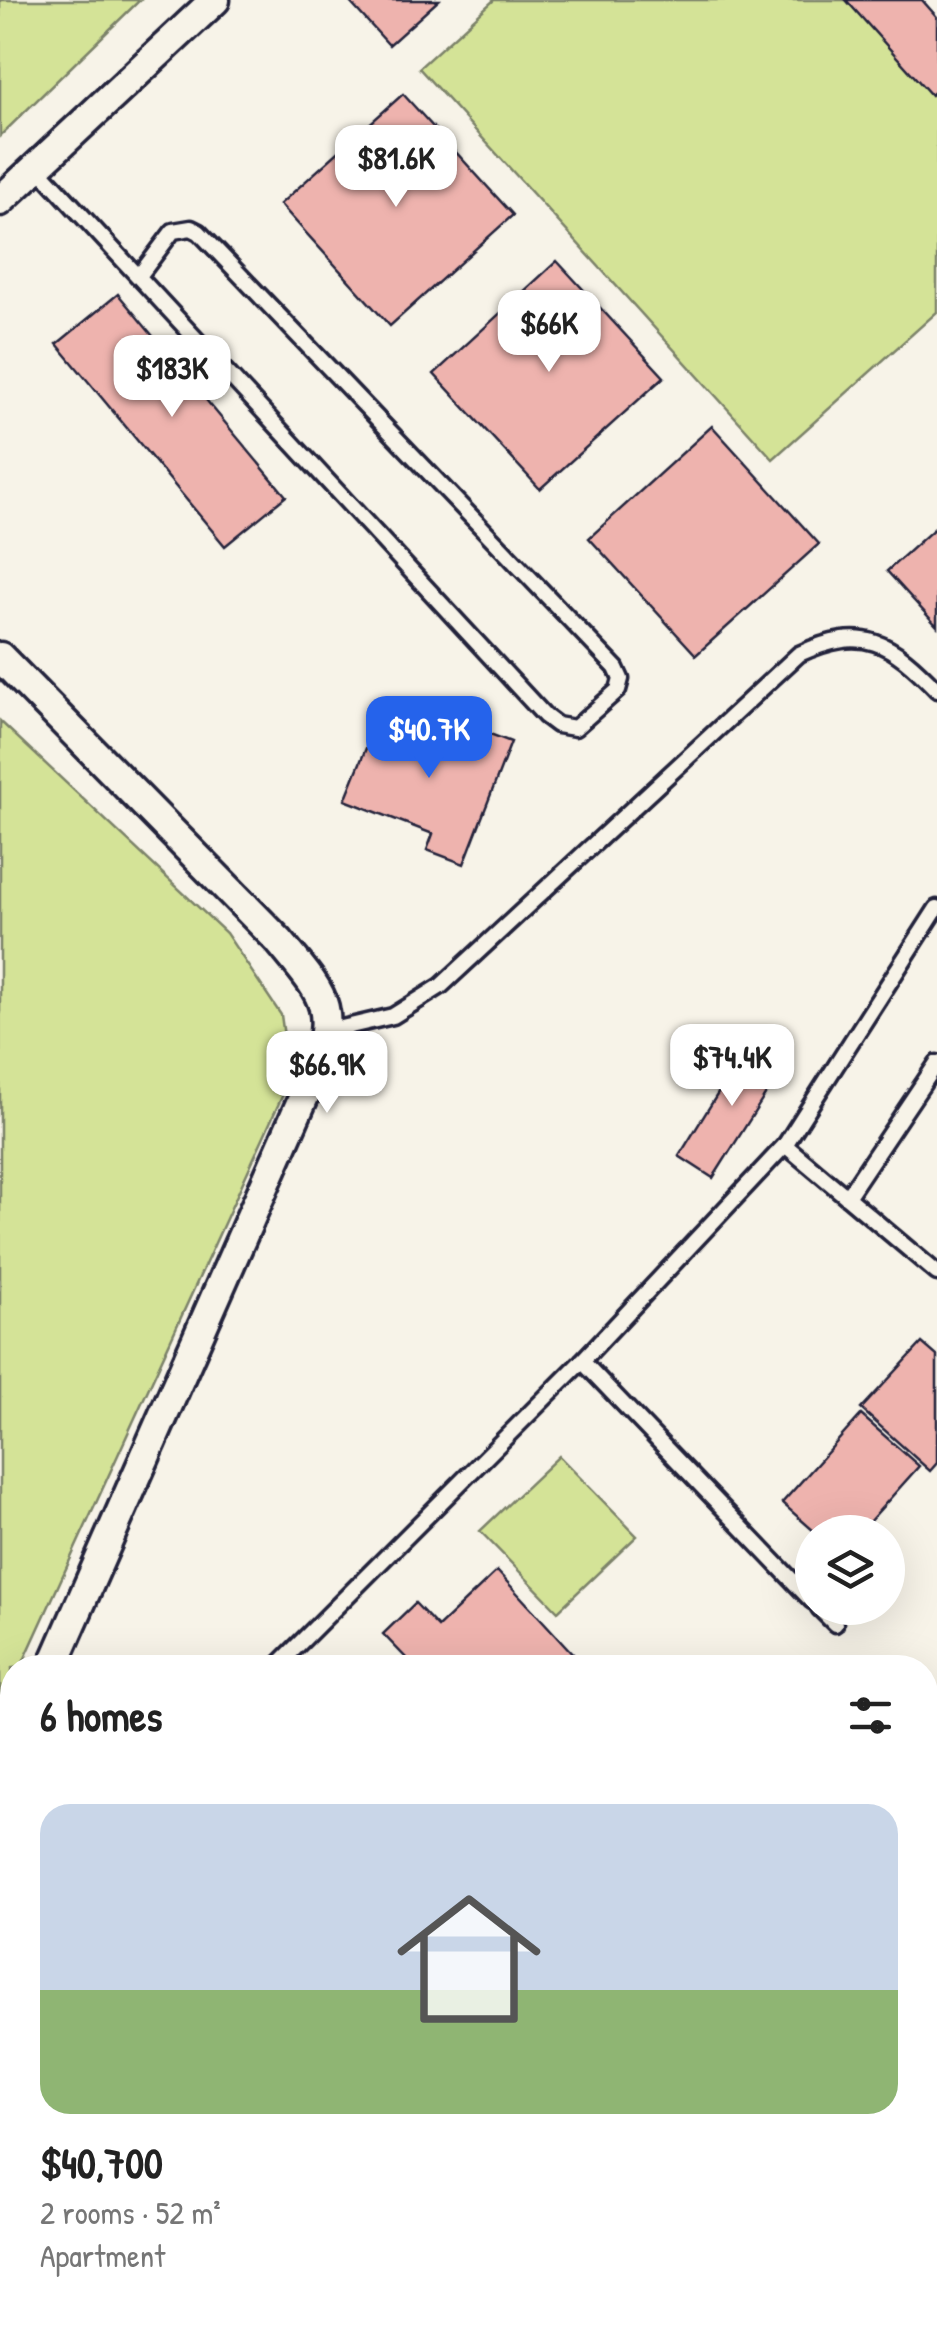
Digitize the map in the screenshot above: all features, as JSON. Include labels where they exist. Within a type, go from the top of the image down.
[{"type":"street","points":[[0,201],[214,0]]},
{"type":"street","points":[[0,657],[279,942],[314,983],[326,1008],[329,1031],[312,1078],[58,1655]]},
{"type":"lane","points":[[36,166],[545,716],[557,725],[575,728],[618,690],[621,679],[616,668],[199,232],[190,228],[173,231],[139,276]]},
{"type":"lane","points":[[329,1031],[392,1016],[442,986],[799,654],[837,640],[878,641],[905,657],[937,690]]},
{"type":"lane","points":[[288,1655],[582,1361],[785,1145],[937,908]]},
{"type":"lane","points":[[847,1197],[937,1063]]},
{"type":"lane","points":[[785,1145],[937,1274]]},
{"type":"lane","points":[[582,1361],[795,1583]]},
{"type":"green space","points":[[0,0],[140,0],[0,136]]},
{"type":"green space","points":[[494,0],[863,0],[937,82],[937,312],[773,459],[419,68]]},
{"type":"green space","points":[[0,721],[226,933],[281,1015],[290,1079],[26,1655],[0,1655]]},
{"type":"green space","points":[[559,1456],[637,1536],[558,1611],[480,1531]]},
{"type":"building","points":[[348,0],[439,0],[389,45]]},
{"type":"building","points":[[846,0],[922,0],[937,17],[937,90],[931,95]]},
{"type":"building","points":[[403,94],[513,215],[390,326],[280,204]]},
{"type":"building","points":[[557,261],[664,377],[540,489],[434,374]]},
{"type":"building","points":[[118,294],[286,496],[225,546],[57,344]]},
{"type":"building","points":[[712,426],[819,544],[696,655],[589,538]]},
{"type":"building","points":[[937,526],[937,626],[887,571]]},
{"type":"building","points":[[381,711],[470,745],[477,729],[511,742],[464,864],[427,850],[433,834],[345,800]]},
{"type":"building","points":[[751,1040],[786,1062],[713,1178],[679,1156]]},
{"type":"building","points":[[922,1343],[937,1356],[937,1463],[930,1471],[861,1409]]},
{"type":"building","points":[[861,1415],[919,1466],[875,1515],[796,1515],[782,1503]]},
{"type":"building","points":[[497,1571],[574,1655],[403,1655],[383,1634],[415,1603],[438,1627]]}]
